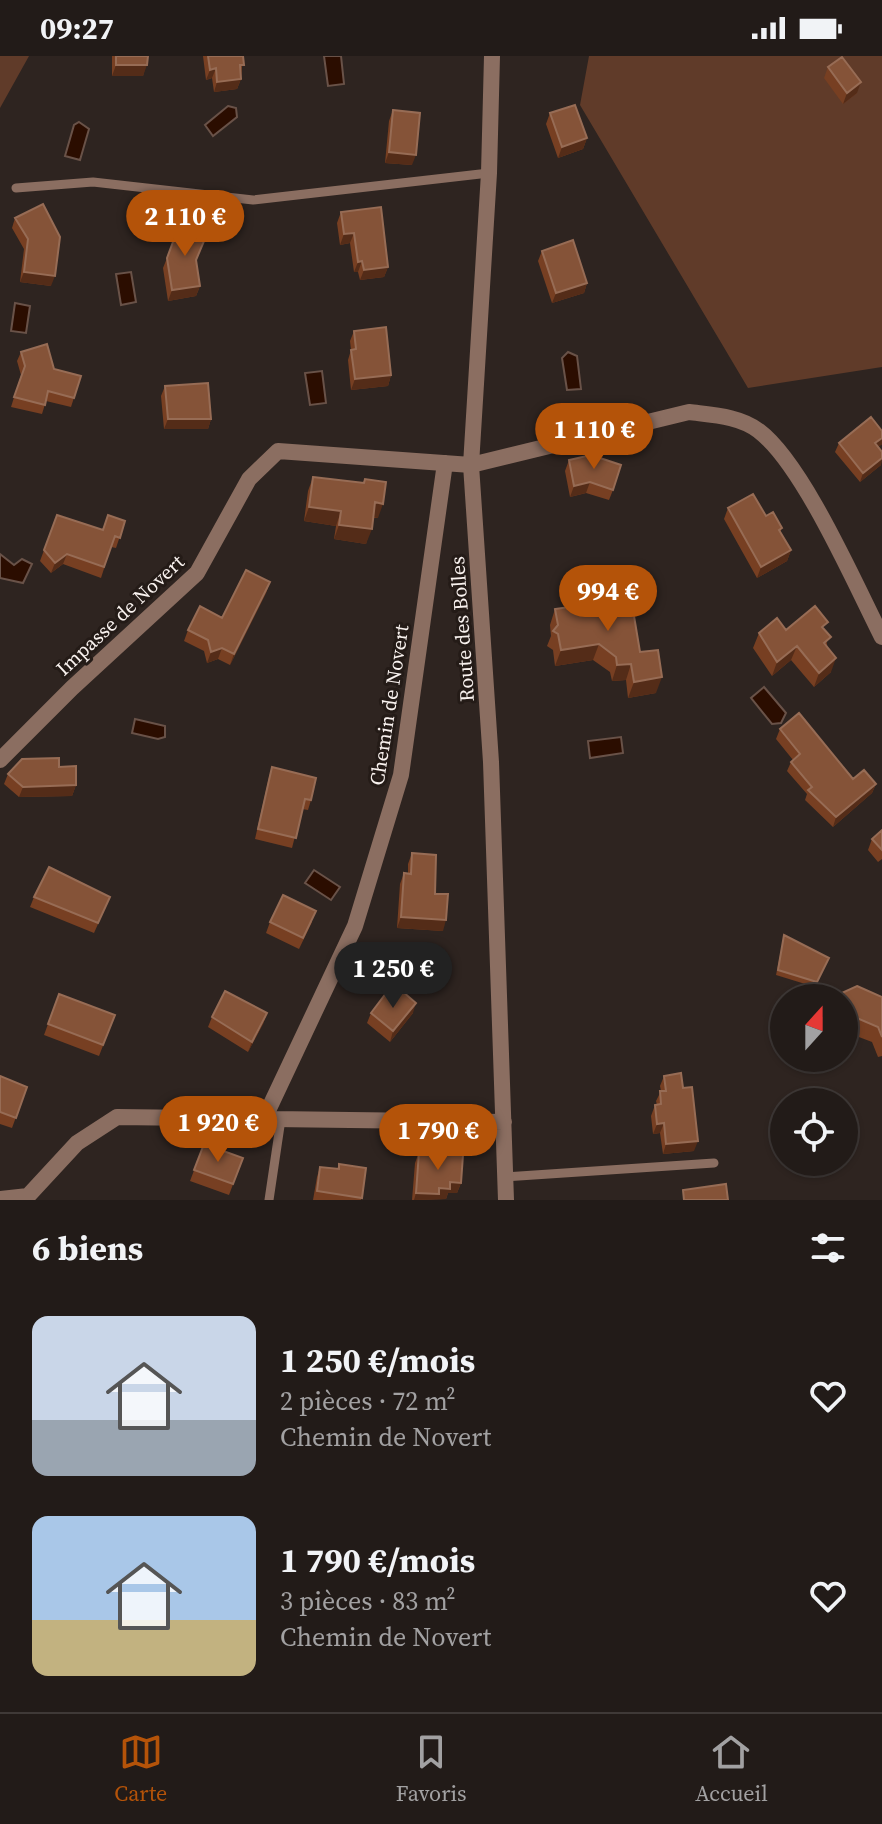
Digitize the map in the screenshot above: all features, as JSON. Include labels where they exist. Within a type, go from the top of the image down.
[{"type":"street","name":"Route des Bolles","points":[[492,56],[489,173],[471,465],[491,762],[506,1200]]},
{"type":"street","name":"Impasse de Novert","points":[[0,760],[72,688],[197,573],[249,479],[278,451],[471,465],[689,412],[725,416],[759,431],[787,462],[837,547],[882,637]]},
{"type":"street","name":"Chemin de Novert","points":[[273,1119],[355,926],[401,775],[445,463]]},
{"type":"street","points":[[0,1199],[28,1196],[77,1143],[117,1117],[504,1122]]},
{"type":"lane","points":[[16,188],[93,182],[253,200],[489,173]]},
{"type":"lane","points":[[269,1200],[273,1119]]},
{"type":"lane","points":[[505,1177],[714,1163]]},
{"type":"shaded area","points":[[0,56],[29,56],[0,108]]},
{"type":"shaded area","points":[[324,56],[341,56],[344,84],[328,86]]},
{"type":"shaded area","points":[[589,56],[882,56],[882,367],[748,388],[580,105]]},
{"type":"shaded area","points":[[228,106],[236,108],[237,117],[213,136],[205,125]]},
{"type":"shaded area","points":[[79,122],[89,129],[80,160],[65,156],[74,125]]},
{"type":"shaded area","points":[[131,272],[136,302],[121,305],[116,274]]},
{"type":"shaded area","points":[[15,303],[30,306],[26,333],[11,331]]},
{"type":"shaded area","points":[[568,352],[577,356],[581,389],[567,390],[562,358]]},
{"type":"shaded area","points":[[322,371],[326,403],[310,405],[305,373]]},
{"type":"shaded area","points":[[0,554],[14,565],[22,559],[32,564],[23,583],[0,578]]},
{"type":"shaded area","points":[[764,687],[786,713],[781,723],[772,724],[751,698]]},
{"type":"shaded area","points":[[135,719],[165,726],[165,737],[158,739],[132,733]]},
{"type":"shaded area","points":[[621,737],[623,753],[590,758],[588,741]]},
{"type":"shaded area","points":[[314,870],[340,887],[331,900],[305,883]]},
{"type":"shaded area","points":[[392,950],[423,952],[422,967],[391,965]]},
{"type":"building","points":[[116,56],[148,56],[147,65],[116,65]]},
{"type":"building","points":[[208,56],[243,56],[241,79],[217,82],[216,68],[210,70]]},
{"type":"building","points":[[842,57],[861,82],[847,93],[828,67]]},
{"type":"building","points":[[575,105],[587,138],[562,147],[550,113]]},
{"type":"building","points":[[393,110],[420,113],[416,155],[389,152]]},
{"type":"building","points":[[43,204],[60,237],[55,276],[24,272],[28,239],[15,218]]},
{"type":"building","points":[[381,207],[388,267],[364,270],[362,261],[358,262],[354,233],[344,234],[341,212]]},
{"type":"building","points":[[180,223],[207,234],[196,260],[200,286],[172,290],[167,258]]},
{"type":"building","points":[[573,240],[587,283],[556,293],[542,251]]},
{"type":"building","points":[[386,327],[391,375],[355,379],[351,350],[356,349],[354,331]]},
{"type":"building","points":[[47,344],[54,369],[81,376],[74,398],[48,391],[45,405],[14,397],[25,366],[21,352]]},
{"type":"building","points":[[208,383],[211,419],[168,419],[165,386]]},
{"type":"building","points":[[871,417],[882,431],[882,438],[875,443],[882,452],[882,458],[863,473],[839,443]]},
{"type":"building","points":[[591,455],[621,465],[613,490],[590,482],[574,486],[569,460]]},
{"type":"building","points":[[313,477],[364,483],[365,479],[386,482],[383,504],[375,502],[372,529],[339,525],[341,511],[309,507]]},
{"type":"building","points":[[753,494],[766,516],[773,512],[791,550],[761,567],[728,508]]},
{"type":"building","points":[[57,515],[103,530],[108,515],[125,521],[120,538],[115,536],[104,567],[67,554],[55,563],[44,550]]},
{"type":"building","points":[[246,570],[270,582],[234,654],[222,648],[211,652],[208,640],[188,630],[200,606],[222,618]]},
{"type":"building","points":[[630,592],[640,652],[658,650],[662,677],[634,682],[631,664],[617,665],[616,657],[599,644],[561,650],[558,634],[553,631],[558,625],[555,609],[569,607],[573,601],[579,605],[605,602],[604,596]]},
{"type":"building","points":[[815,606],[828,622],[822,627],[831,637],[824,643],[836,658],[819,673],[797,646],[777,662],[759,633],[777,618],[786,630]]},
{"type":"building","points":[[799,713],[853,779],[864,770],[876,784],[836,817],[808,790],[812,787],[791,762],[800,754],[780,729]]},
{"type":"building","points":[[59,758],[59,767],[76,766],[76,785],[23,787],[8,774],[22,759]]},
{"type":"building","points":[[272,767],[316,778],[311,800],[305,799],[296,838],[258,829]]},
{"type":"building","points":[[882,830],[882,850],[872,839]]},
{"type":"building","points":[[412,853],[436,855],[435,894],[448,894],[446,920],[401,917],[404,873],[411,874]]},
{"type":"building","points":[[49,867],[110,897],[98,923],[34,897]]},
{"type":"building","points":[[283,895],[316,911],[303,938],[270,922]]},
{"type":"building","points":[[784,935],[829,958],[817,982],[778,970]]},
{"type":"building","points":[[858,986],[882,997],[882,1037],[878,1027],[858,1018]]},
{"type":"building","points":[[225,991],[267,1013],[252,1042],[212,1017]]},
{"type":"building","points":[[402,991],[416,1003],[393,1031],[371,1013],[387,992],[396,999]]},
{"type":"building","points":[[59,994],[115,1015],[103,1045],[48,1024]]},
{"type":"building","points":[[681,1073],[683,1088],[692,1087],[698,1141],[666,1144],[664,1123],[657,1124],[655,1105],[661,1104],[660,1091],[666,1091],[664,1076]]},
{"type":"building","points":[[0,1076],[27,1087],[16,1118],[0,1112]]},
{"type":"building","points":[[204,1144],[243,1158],[233,1184],[194,1170]]},
{"type":"building","points":[[419,1152],[463,1155],[461,1183],[450,1182],[450,1189],[439,1188],[439,1194],[416,1193]]},
{"type":"building","points":[[339,1164],[366,1168],[362,1198],[317,1191],[320,1167],[339,1169]]},
{"type":"building","points":[[726,1184],[728,1200],[684,1200],[683,1190]]}]
